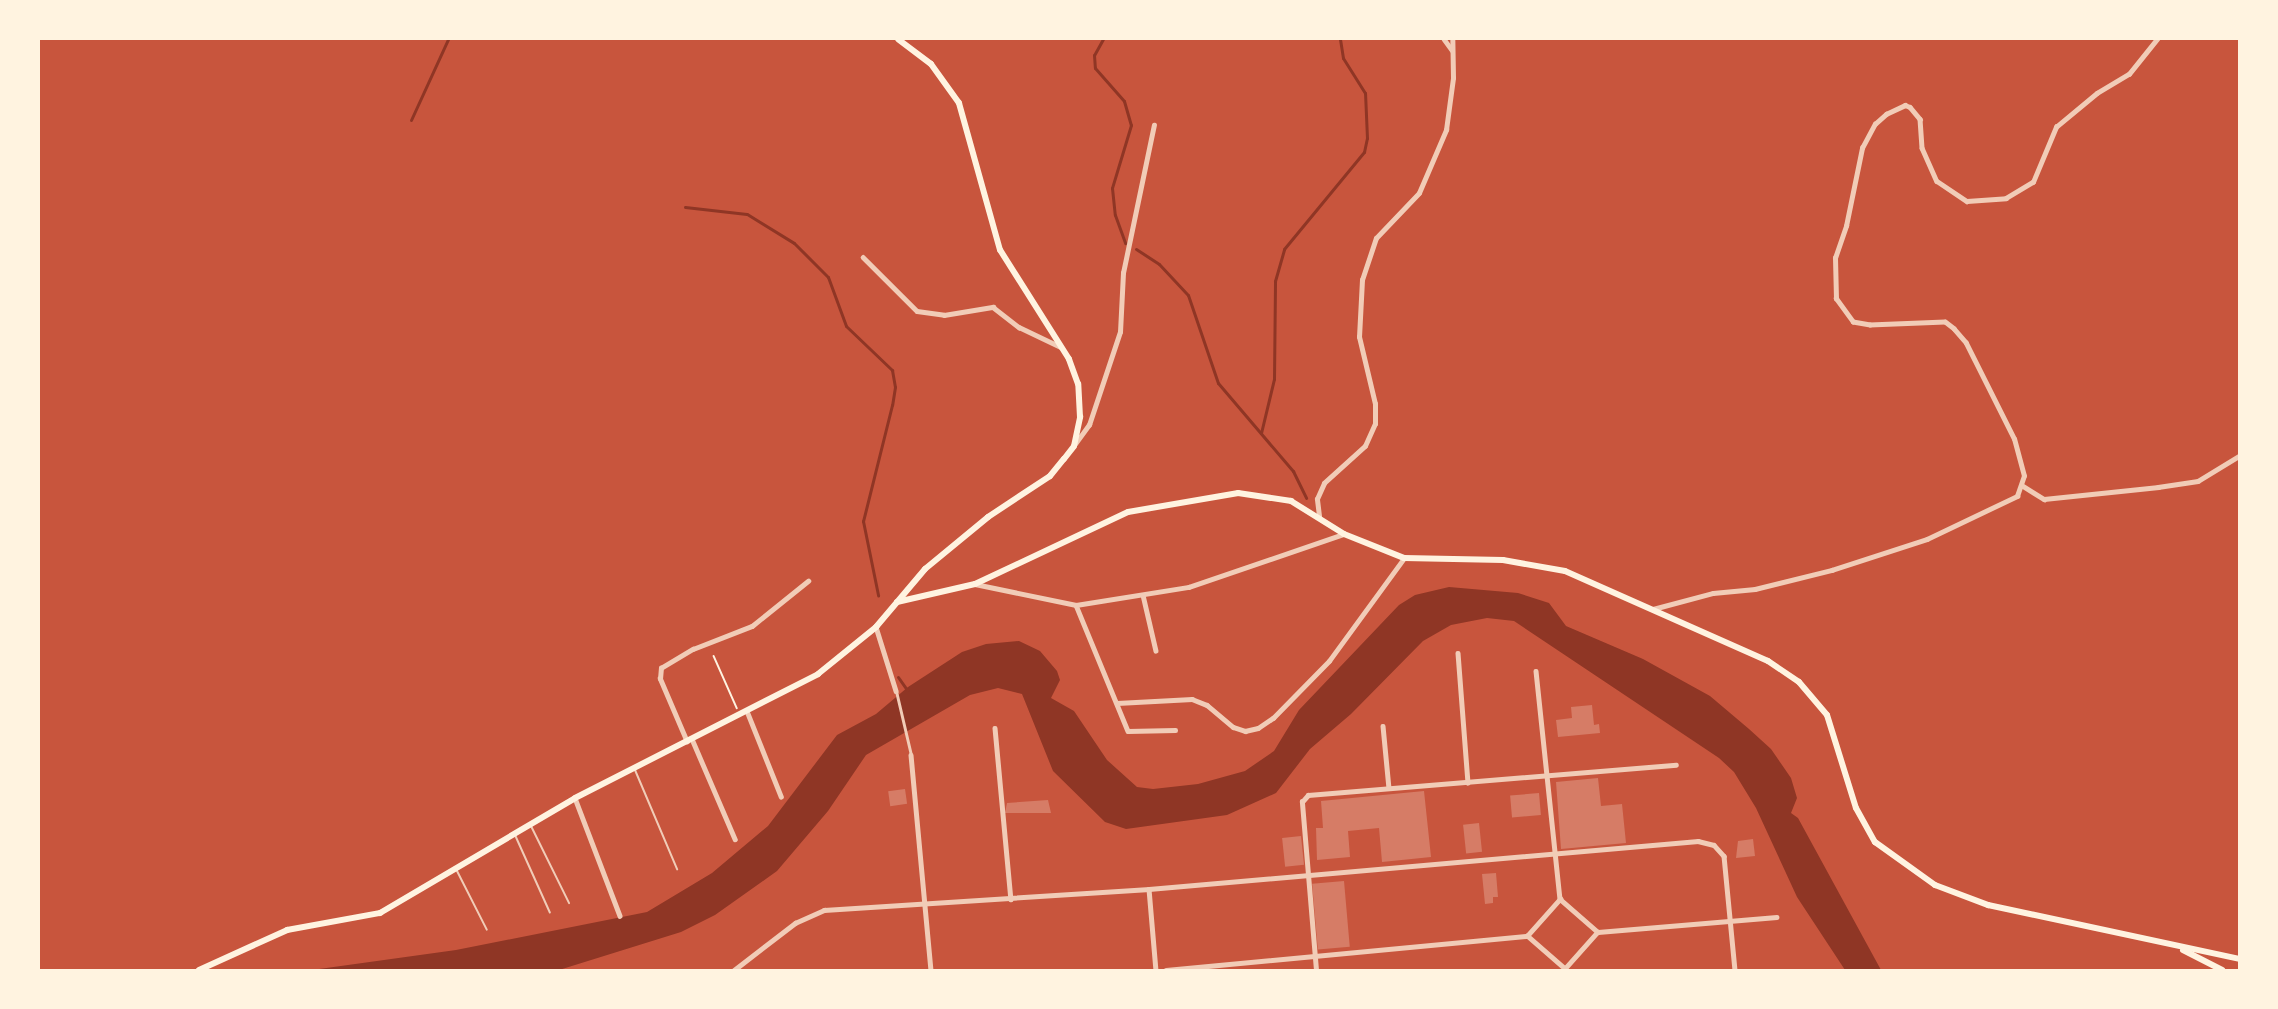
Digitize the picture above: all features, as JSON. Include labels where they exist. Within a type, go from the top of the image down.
[{"type":"main road","points":[[199,970],[287,930],[380,913],[454,866],[575,798],[635,770],[818,675],[876,627],[925,570],[964,536],[1050,476],[1074,446],[1080,400],[1064,348],[1000,250],[959,103],[938,71],[898,39]]},
{"type":"main road","points":[[897,602],[975,584],[1140,510],[1249,493],[1291,501],[1319,516],[1344,534],[1404,558],[1533,563],[1565,571],[1648,610],[1768,661],[1799,682],[1827,715],[1856,808],[1875,842],[1911,871],[1935,885],[1988,905],[2239,959]]},
{"type":"main road","points":[[2174,946],[2223,970]]},
{"type":"street","points":[[1444,39],[1452,50]]},
{"type":"street","points":[[1319,516],[1317,499],[1324,483],[1365,446],[1375,424],[1375,404],[1359,337],[1362,280],[1376,238],[1405,212],[1433,165],[1450,112],[1452,39]]},
{"type":"street","points":[[1648,610],[1713,592],[1755,589],[1812,576],[1886,553],[2006,503],[2023,486],[2023,463],[2014,440],[1966,343],[1954,329],[1945,322],[1870,325],[1853,322],[1836,299],[1835,258],[1846,226],[1862,148],[1875,124],[1886,114],[1905,105],[1910,107],[1920,119],[1922,148],[1937,181],[1967,201],[2006,198],[2033,182],[2056,127],[2097,93],[2129,74],[2157,39]]},
{"type":"street","points":[[1074,446],[1089,424],[1120,332],[1123,273],[1154,125]]},
{"type":"street","points":[[863,256],[917,311],[944,315],[993,307],[1019,327],[1064,348]]},
{"type":"street","points":[[2023,486],[2044,499],[2158,487],[2198,481],[2239,456]]},
{"type":"street","points":[[975,584],[1076,605],[1143,595],[1218,579],[1344,534]]},
{"type":"street","points":[[1117,703],[1192,699],[1238,729],[1251,730],[1273,718],[1329,661],[1404,558]]},
{"type":"street","points":[[735,839],[659,673],[693,649],[752,626],[808,581]]},
{"type":"street","points":[[1143,595],[1156,651]]},
{"type":"street","points":[[1076,605],[1128,731],[1175,730]]},
{"type":"street","points":[[876,627],[896,691],[911,755],[931,970]]},
{"type":"street","points":[[1458,653],[1468,783]]},
{"type":"street","points":[[1536,671],[1560,899],[1598,932]]},
{"type":"street","points":[[747,711],[781,796]]},
{"type":"street","points":[[1383,726],[1389,788]]},
{"type":"street","points":[[995,728],[1011,899]]},
{"type":"street","points":[[1316,970],[1302,802],[1308,795],[1676,765]]},
{"type":"street","points":[[575,798],[620,916]]},
{"type":"street","points":[[734,970],[814,912],[1149,889],[1698,840],[1714,845],[1724,856],[1735,970]]},
{"type":"street","points":[[1149,889],[1156,970]]},
{"type":"street","points":[[1166,970],[1315,958],[1527,936],[1560,899]]},
{"type":"street","points":[[1527,936],[1565,970],[1598,932],[1776,917]]},
{"type":"lane","points":[[635,770],[677,869]]},
{"type":"lane","points":[[529,824],[569,903]]},
{"type":"lane","points":[[513,833],[550,913]]},
{"type":"lane","points":[[454,866],[487,930]]},
{"type":"path","points":[[714,656],[740,714]]},
{"type":"shaded area","points":[[1449,587],[1518,593],[1549,603],[1566,626],[1643,659],[1710,696],[1749,729],[1771,749],[1791,778],[1797,798],[1791,813],[1798,818],[1881,970],[1845,970],[1797,897],[1756,808],[1734,772],[1719,758],[1514,621],[1487,618],[1451,625],[1423,641],[1351,714],[1310,749],[1276,793],[1227,815],[1126,829],[1105,822],[1053,771],[1022,694],[998,688],[970,695],[866,755],[828,811],[777,871],[715,915],[681,932],[559,970],[312,970],[456,950],[647,912],[712,873],[768,826],[837,735],[876,714],[908,687],[962,652],[986,644],[1019,641],[1040,651],[1057,671],[1060,680],[1051,698],[1074,711],[1107,760],[1137,787],[1153,789],[1198,784],[1245,771],[1274,751],[1299,710],[1399,605],[1415,595]]},
{"type":"building","points":[[1592,705],[1594,725],[1599,724],[1600,733],[1558,737],[1556,720],[1572,718],[1571,707]]},
{"type":"building","points":[[1598,778],[1601,806],[1622,804],[1626,843],[1561,849],[1556,782]]},
{"type":"building","points":[[905,789],[907,804],[890,806],[888,791]]},
{"type":"building","points":[[1424,791],[1431,857],[1382,862],[1379,828],[1348,831],[1350,857],[1317,860],[1316,828],[1323,828],[1321,801]]},
{"type":"building","points":[[1539,793],[1541,815],[1512,817],[1510,796]]},
{"type":"building","points":[[1048,800],[1051,813],[1005,813],[1007,803]]},
{"type":"building","points":[[1479,823],[1482,852],[1466,854],[1463,825]]},
{"type":"building","points":[[1301,836],[1304,865],[1285,867],[1282,838]]},
{"type":"building","points":[[1753,839],[1755,856],[1736,858],[1738,841]]},
{"type":"building","points":[[1496,873],[1498,897],[1493,897],[1493,903],[1485,904],[1482,874]]},
{"type":"building","points":[[1344,881],[1350,947],[1318,950],[1312,884]]},
{"type":"waterway","points":[[411,120],[448,39]]},
{"type":"waterway","points":[[1103,39],[1094,55],[1095,68],[1124,101],[1131,125],[1112,188],[1115,215],[1125,243]]},
{"type":"waterway","points":[[1261,433],[1274,379],[1275,281],[1284,249],[1364,152],[1367,138],[1365,93],[1343,58],[1340,39]]},
{"type":"waterway","points":[[685,207],[747,214],[794,243],[828,277],[846,326],[892,370],[895,387],[892,405],[863,521],[878,595]]},
{"type":"waterway","points":[[1136,249],[1159,264],[1188,295],[1218,383],[1293,471],[1306,498]]},
{"type":"waterway","points":[[898,677],[907,690]]}]
